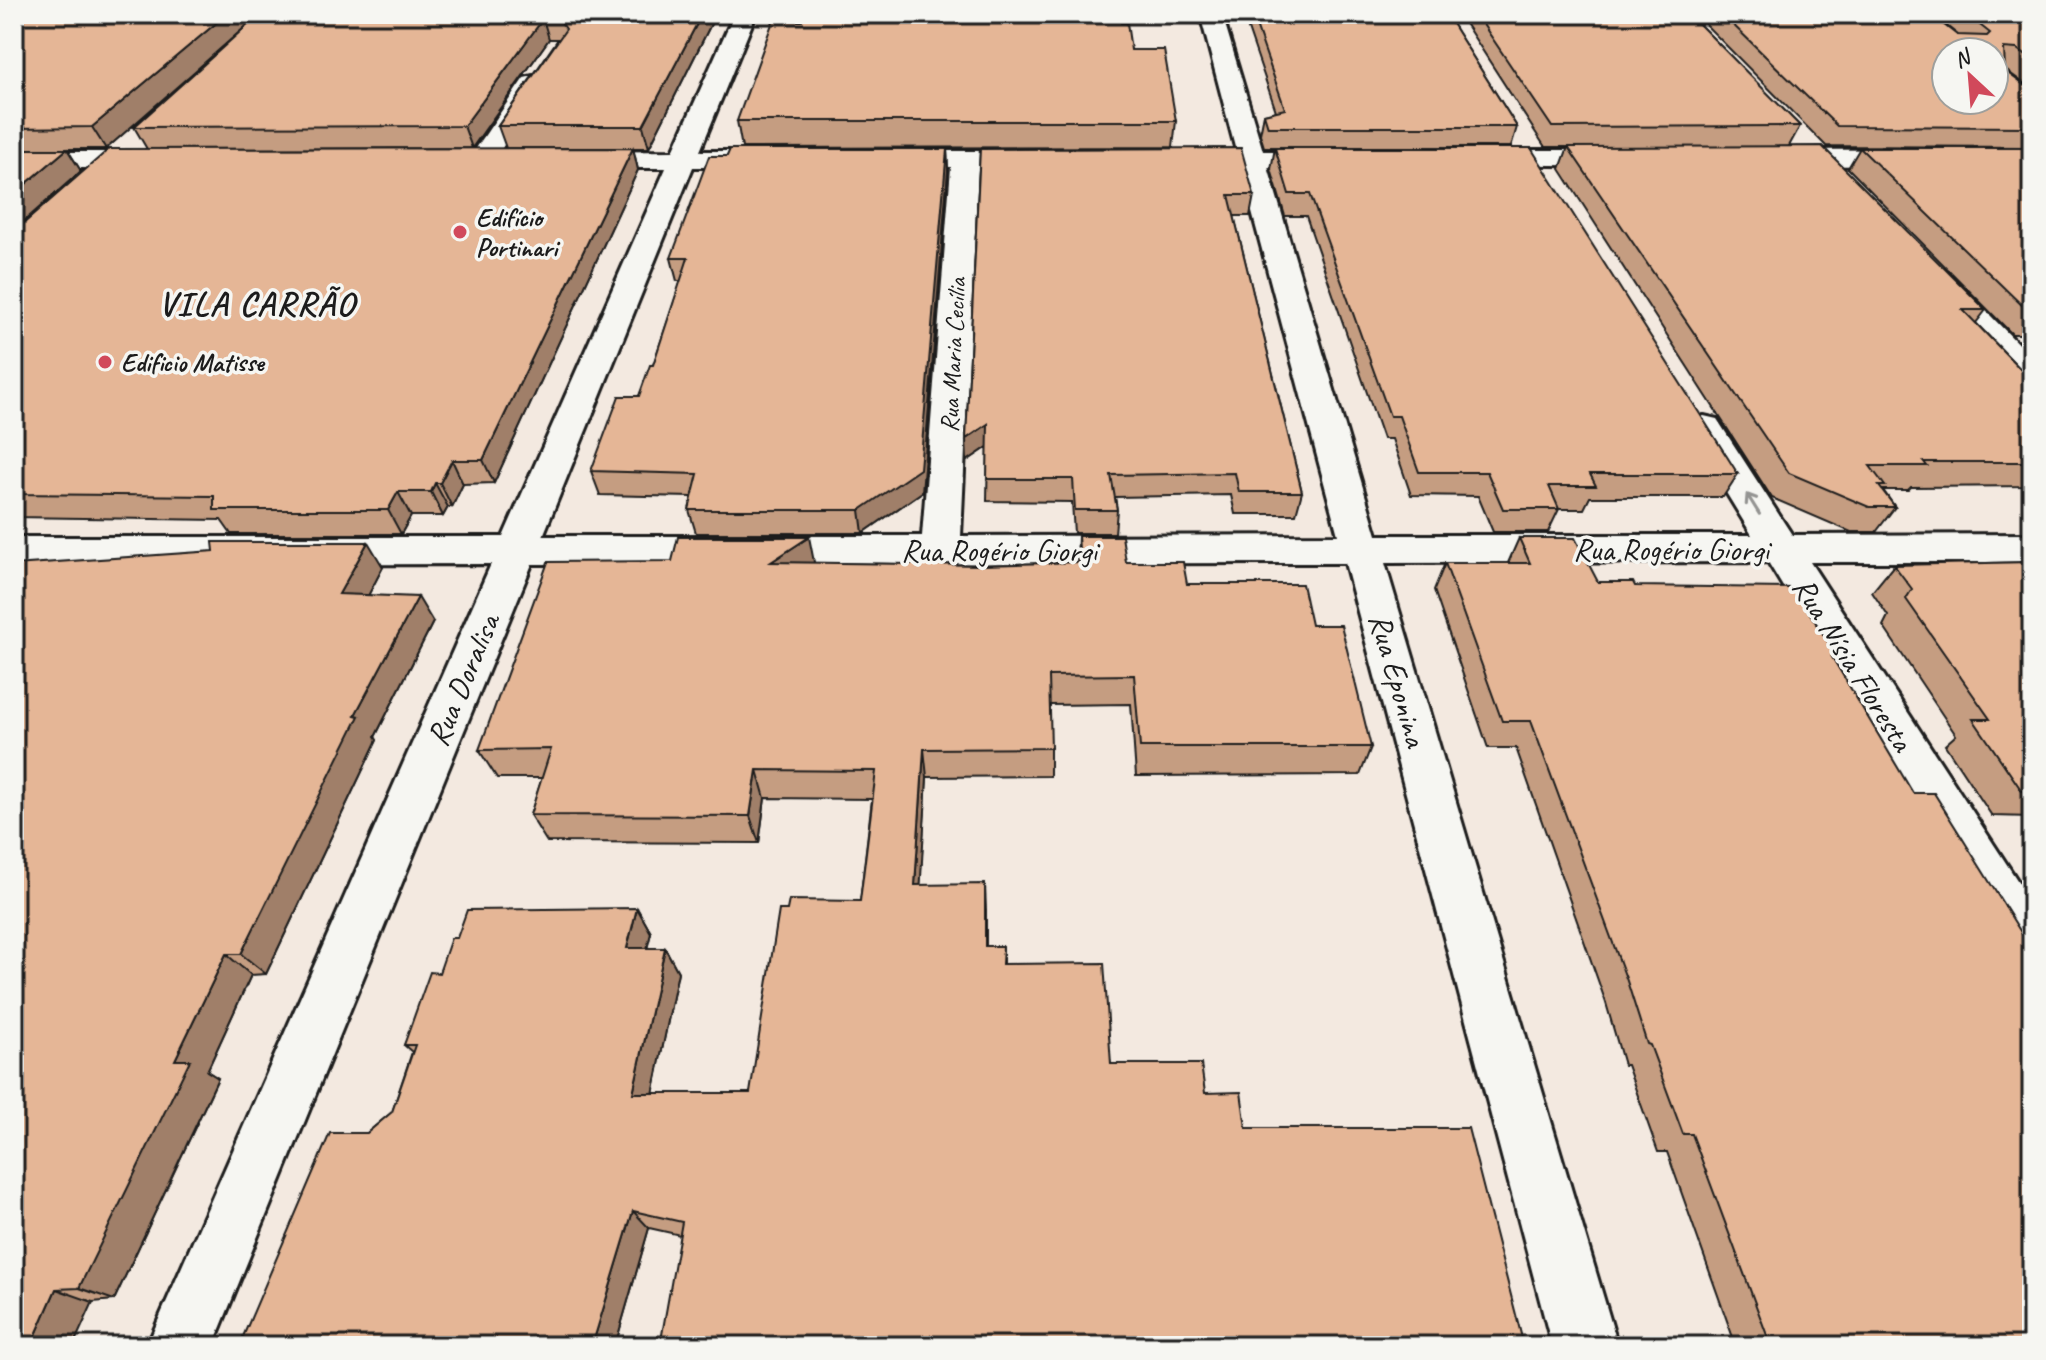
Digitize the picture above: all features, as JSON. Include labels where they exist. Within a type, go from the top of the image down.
[{"type":"street","name":"Rua Doralisa","points":[[180,1346],[745,14]]},
{"type":"street","name":"Rua Eponina","points":[[1211,14],[1585,1346]]},
{"type":"street","points":[[481,160],[549,60]]},
{"type":"street","points":[[1798,135],[1840,179]]},
{"type":"street","points":[[80,190],[136,139]]},
{"type":"street","points":[[1526,143],[1557,196]]},
{"type":"street","points":[[1456,158],[1526,143],[1645,158]]},
{"type":"street","points":[[1740,158],[2032,157]]},
{"type":"street","points":[[556,160],[793,159]]},
{"type":"street","points":[[855,159],[1069,159]]},
{"type":"street","name":"Rua Maria Cecília","points":[[941,550],[965,159]]},
{"type":"street","points":[[1159,159],[1362,159]]},
{"type":"street","points":[[14,160],[177,160]]},
{"type":"street","points":[[449,160],[511,160]]},
{"type":"street","points":[[1915,256],[2032,377]]},
{"type":"street","name":"Rua Nísia Floresta","points":[[1681,392],[2032,949]]},
{"type":"street","name":"Rua Rogério Giorgi","points":[[14,551],[2032,548]]},
{"type":"building","points":[[14,14],[227,14],[92,127],[14,128]]},
{"type":"building","points":[[260,14],[702,14],[643,126],[498,126],[566,29],[559,19],[543,19],[464,126],[134,127]]},
{"type":"building","points":[[804,14],[1120,14],[1121,23],[1127,23],[1131,50],[1164,50],[1176,121],[737,121],[773,21],[802,21]]},
{"type":"building","points":[[1252,14],[1446,14],[1517,127],[1268,127],[1264,114],[1285,109]]},
{"type":"building","points":[[1476,14],[1689,14],[1800,126],[1552,127]]},
{"type":"building","points":[[1722,14],[1930,14],[1957,35],[1987,36],[1930,36],[1930,116],[2010,116],[2010,75],[2032,91],[2032,127],[1837,126]]},
{"type":"building","points":[[1966,14],[2032,14],[2032,60],[2017,49],[2010,48],[2010,36],[1987,36],[1990,33]]},
{"type":"building","points":[[1822,146],[1986,310],[1963,310],[2032,381],[2032,462],[1924,462],[1927,466],[1870,466],[1885,486],[1879,486],[1895,507],[1869,507],[1789,473],[1568,147]]},
{"type":"building","points":[[633,148],[483,460],[452,460],[440,483],[435,483],[431,492],[398,492],[388,510],[214,510],[214,496],[14,494],[14,232],[109,149]]},
{"type":"building","points":[[1241,148],[1254,195],[1229,195],[1302,492],[1239,492],[1235,473],[1111,475],[1117,510],[1075,510],[1073,479],[987,479],[988,424],[966,439],[980,149]]},
{"type":"building","points":[[1275,148],[1531,148],[1738,474],[1590,474],[1596,486],[1549,486],[1559,509],[1503,509],[1487,472],[1419,472],[1399,416],[1390,416],[1310,194],[1289,194]]},
{"type":"building","points":[[1860,148],[2032,148],[2032,312],[2029,312]]},
{"type":"building","points":[[14,149],[67,149],[14,194]]},
{"type":"building","points":[[730,149],[947,149],[920,469],[860,510],[689,510],[698,474],[591,471],[619,396],[639,396],[650,365],[653,365],[688,258],[671,258],[709,156],[727,156]]},
{"type":"building","points":[[1078,536],[1122,536],[1126,562],[1183,562],[1187,584],[1302,584],[1311,625],[1341,625],[1371,747],[1140,747],[1134,675],[1049,676],[1051,748],[924,749],[915,885],[985,884],[985,946],[1003,946],[1002,964],[1104,963],[1111,1064],[1201,1064],[1205,1093],[1241,1092],[1246,1128],[1468,1128],[1524,1346],[660,1346],[682,1222],[633,1211],[592,1346],[239,1346],[330,1133],[367,1133],[392,1112],[415,1045],[404,1045],[430,972],[439,973],[451,938],[457,938],[467,910],[637,908],[627,948],[665,948],[633,1093],[750,1093],[779,910],[787,910],[789,900],[860,901],[876,771],[757,770],[750,816],[530,815],[551,749],[479,750],[548,562],[672,561],[678,537],[809,537],[771,562],[984,565],[1080,562]]},
{"type":"building","points":[[1519,538],[1575,538],[1598,582],[1633,582],[1635,586],[1794,588],[1838,658],[1832,657],[1913,793],[1934,793],[2032,950],[2032,1346],[1771,1346],[1692,1134],[1683,1134],[1650,1045],[1647,1044],[1627,981],[1531,721],[1502,721],[1445,563],[1530,563]]},
{"type":"building","points":[[213,542],[368,542],[339,594],[418,597],[355,715],[359,716],[241,954],[226,954],[175,1060],[190,1060],[79,1288],[56,1289],[31,1346],[14,1346],[14,565],[214,551]]},
{"type":"building","points":[[2032,562],[2032,791],[2022,791],[1973,719],[1990,719],[1906,599],[1912,589],[1894,565]]},
{"type":"place","name":"Edifício Portinari","points":[[460,232]]},
{"type":"place","name":"Edificio Matisse","points":[[105,362]]},
{"type":"district","name":"VILA CARRÃO","points":[[257,303]]}]
